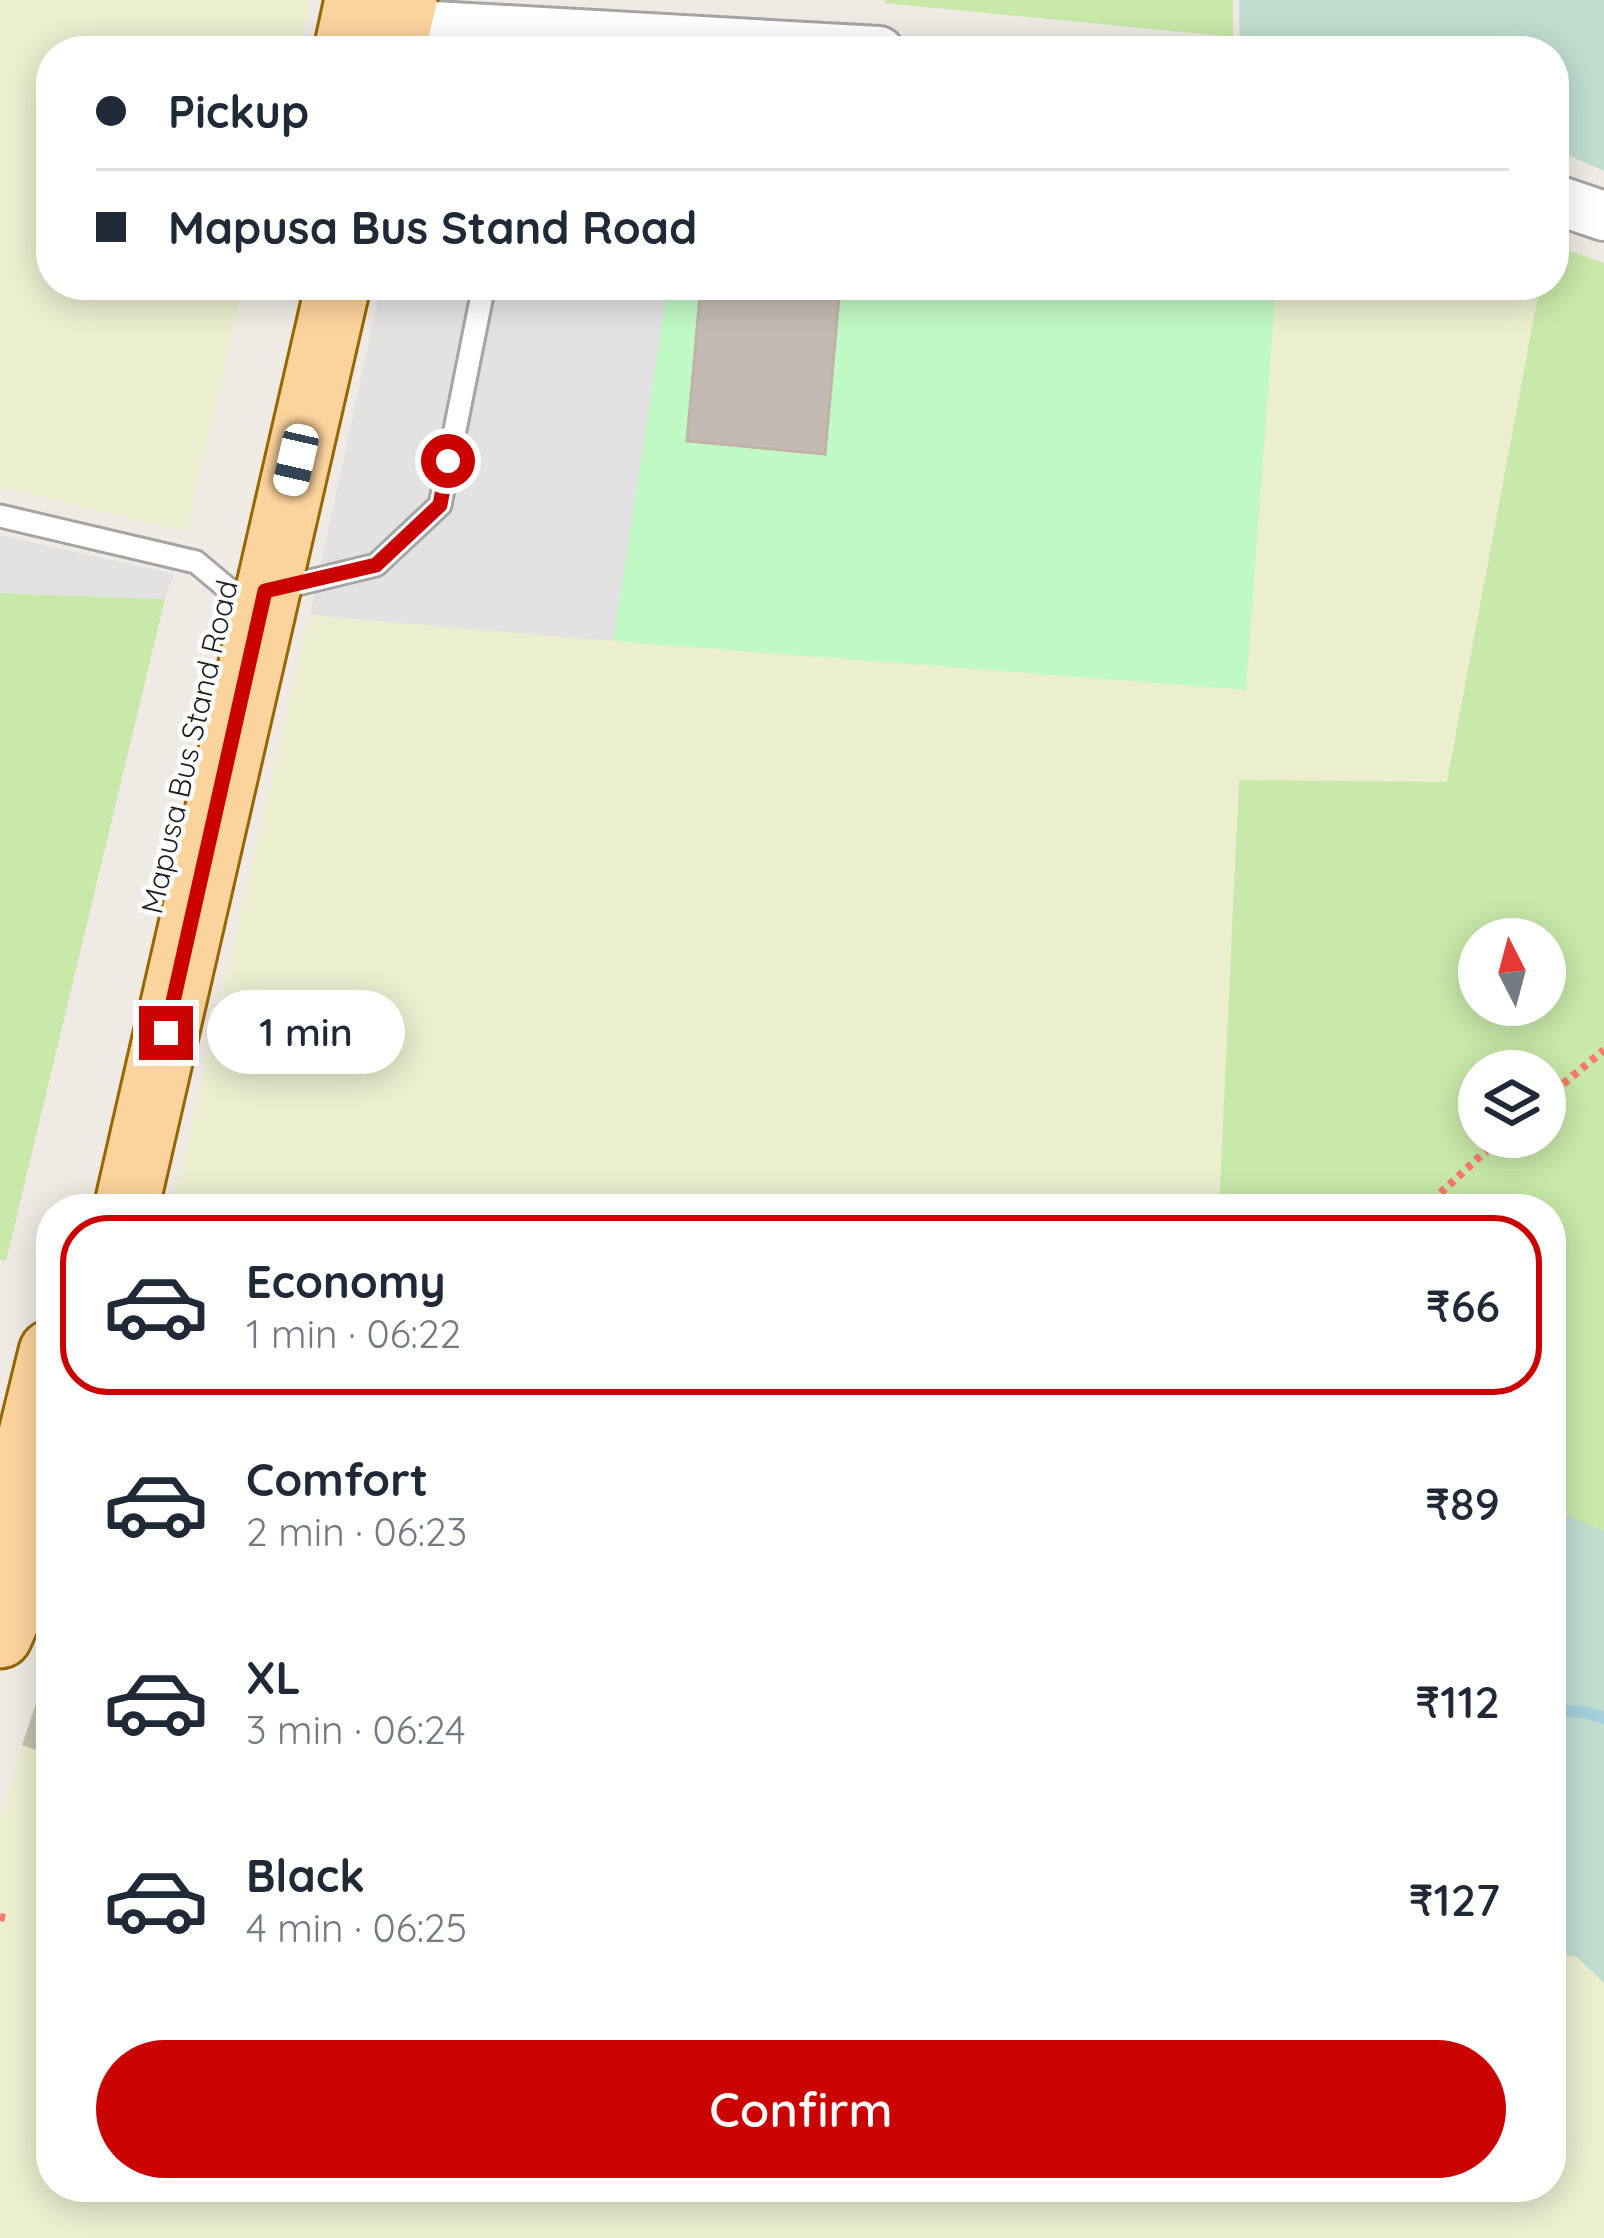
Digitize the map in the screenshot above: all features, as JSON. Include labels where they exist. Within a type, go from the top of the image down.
[{"type":"main road","name":"Mapusa Bus Stand Road","points":[[129,1194],[246,590],[292,300]]},
{"type":"main road","name":"Mapusa Bus Stand Road","points":[[88,1194],[246,590],[333,300]]},
{"type":"main road","points":[[0,1560],[36,1413]]},
{"type":"main road","points":[[0,1636],[36,1555]]},
{"type":"street","points":[[376,23],[474,36]]},
{"type":"street","points":[[1569,204],[1604,216]]},
{"type":"lane","points":[[0,516],[196,562],[246,590],[376,565],[440,505],[481,300]]},
{"type":"path","points":[[1566,1082],[1604,1050]]},
{"type":"path","points":[[1439,1194],[1478,1158]]},
{"type":"shaded area","points":[[0,0],[311,0],[303,36],[36,36],[36,300],[240,300],[186,532],[0,487]]},
{"type":"shaded area","points":[[1239,0],[1604,0],[1604,171],[1569,156],[1569,36],[1240,36]]},
{"type":"shaded area","points":[[378,300],[666,300],[613,641],[310,615]]},
{"type":"shaded area","points":[[1275,300],[1537,300],[1447,783],[1239,780],[1220,1194],[175,1194],[310,615],[1245,690]]},
{"type":"shaded area","points":[[0,535],[174,574],[165,599],[0,593]]},
{"type":"shaded area","points":[[1566,1515],[1604,1531],[1604,1983],[1577,1957],[1566,1955]]},
{"type":"shaded area","points":[[36,1703],[36,1750],[22,1745]]},
{"type":"shaded area","points":[[22,1745],[36,1750],[36,2202],[1566,2202],[1566,1955],[1577,1957],[1604,1983],[1604,2238],[0,2238],[0,1821]]},
{"type":"green space","points":[[1233,0],[1233,36],[1223,36],[884,3]]},
{"type":"green space","points":[[1569,250],[1604,263],[1604,1531],[1566,1515],[1566,1194],[1220,1194],[1239,780],[1447,782],[1537,300],[1569,300]]},
{"type":"green space","points":[[666,300],[1275,300],[1246,690],[613,641]]},
{"type":"green space","points":[[0,593],[165,599],[6,1261],[0,1260]]},
{"type":"building","points":[[700,300],[839,300],[825,454],[687,441]]},
{"type":"waterway","points":[[1566,1711],[1604,1718]]},
{"type":"route","points":[[166,1033],[265,591],[376,565],[440,505],[448,461]]}]
